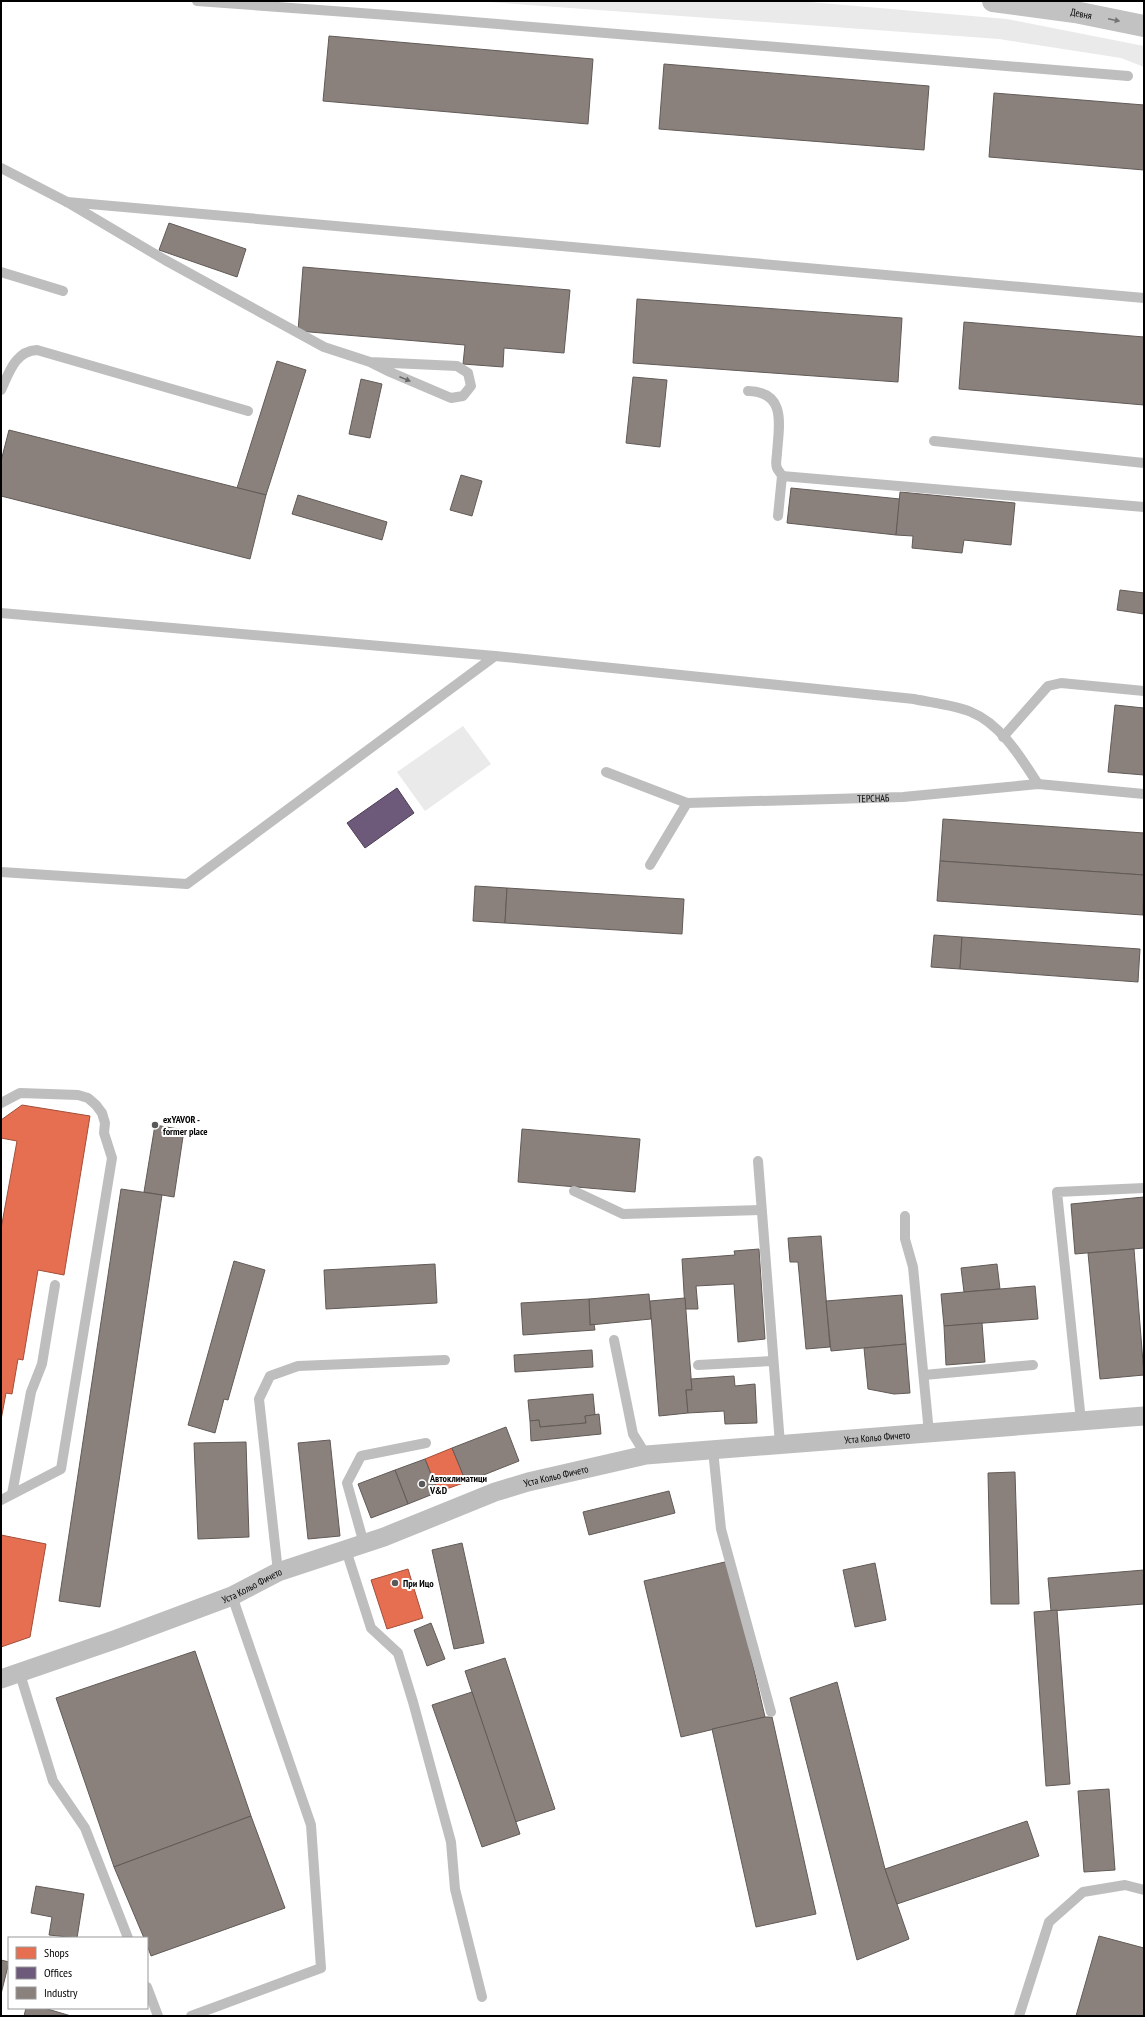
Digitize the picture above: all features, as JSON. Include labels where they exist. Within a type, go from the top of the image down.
[{"type":"main road","name":"Девня","points":[[993,1],[1075,12],[1144,26]]},
{"type":"street","name":"Уста Кольо Фичето","points":[[1,1679],[20,1674],[232,1596],[278,1572],[364,1544],[495,1492],[543,1479],[646,1455],[1144,1416]]},
{"type":"lane","points":[[197,1],[388,15],[1128,76]]},
{"type":"lane","points":[[1,168],[67,202],[165,260],[324,347],[370,362],[451,398],[463,396],[471,386],[468,374],[457,366],[370,362]]},
{"type":"lane","points":[[67,202],[1144,298]]},
{"type":"lane","points":[[1,272],[63,291]]},
{"type":"lane","points":[[1,390],[17,358],[30,350],[37,350],[248,411]]},
{"type":"lane","points":[[748,391],[757,391],[766,394],[771,398],[778,409],[779,419],[776,467],[782,476],[778,516]]},
{"type":"lane","points":[[934,441],[1144,463]]},
{"type":"lane","points":[[782,476],[1144,507]]},
{"type":"lane","points":[[1,613],[495,656],[914,699],[972,712],[990,724],[1020,757],[1038,784]]},
{"type":"lane","points":[[1,872],[186,884],[495,656]]},
{"type":"lane","points":[[1003,737],[1048,686],[1061,683],[1144,691]]},
{"type":"lane","name":"ТЕРСНАБ","points":[[606,772],[687,803],[903,797],[1038,784],[1144,794]]},
{"type":"lane","points":[[650,865],[687,803]]},
{"type":"lane","points":[[1,1103],[20,1093],[78,1095],[88,1098],[102,1113],[105,1123],[104,1133],[112,1158],[61,1469],[1,1500]]},
{"type":"lane","points":[[758,1161],[780,1444]]},
{"type":"lane","points":[[1081,1421],[1057,1192],[1144,1188]]},
{"type":"lane","points":[[574,1191],[624,1214],[762,1210]]},
{"type":"lane","points":[[905,1216],[905,1238],[913,1266],[929,1433]]},
{"type":"lane","points":[[12,1494],[31,1392],[42,1364],[55,1285]]},
{"type":"lane","points":[[614,1340],[633,1434],[646,1455]]},
{"type":"lane","points":[[278,1572],[259,1399],[270,1376],[298,1366],[445,1360]]},
{"type":"lane","points":[[698,1364],[774,1361]]},
{"type":"lane","points":[[924,1375],[1032,1365]]},
{"type":"lane","points":[[364,1544],[359,1531],[347,1483],[360,1456],[426,1443]]},
{"type":"lane","points":[[713,1450],[721,1529],[771,1712]]},
{"type":"lane","points":[[346,1550],[371,1628],[398,1653],[413,1702],[451,1842],[455,1889],[482,1996]]},
{"type":"lane","points":[[191,2016],[321,1968],[311,1825],[232,1596]]},
{"type":"lane","points":[[20,1674],[53,1781],[85,1828],[128,1937]]},
{"type":"lane","points":[[1020,2016],[1049,1922],[1083,1892],[1125,1885],[1144,1890]]},
{"type":"lane","points":[[148,1990],[158,2016]]},
{"type":"shaded area","points":[[475,1],[798,1],[1007,19],[1144,46],[1144,67],[1121,58],[999,39]]},
{"type":"shaded area","points":[[463,726],[491,764],[425,811],[397,772]]},
{"type":"building: Shops","points":[[22,1105],[90,1116],[64,1275],[38,1270],[23,1360],[18,1359],[12,1394],[6,1393],[1,1420],[1,1229],[17,1141],[1,1138],[1,1120]]},
{"type":"building: Shops","points":[[452,1448],[466,1482],[438,1492],[425,1459]]},
{"type":"building: Shops","points":[[1,1535],[46,1544],[30,1637],[1,1647]]},
{"type":"building: Shops","points":[[408,1569],[423,1618],[387,1629],[371,1580]]},
{"type":"building: Offices","points":[[397,788],[414,813],[365,848],[347,823]]},
{"type":"building: Industry","points":[[329,36],[593,59],[588,124],[323,101]]},
{"type":"building: Industry","points":[[664,64],[929,86],[924,150],[659,129]]},
{"type":"building: Industry","points":[[994,93],[1144,105],[1144,170],[989,157]]},
{"type":"building: Industry","points":[[169,223],[246,249],[237,277],[159,250]]},
{"type":"building: Industry","points":[[303,267],[570,290],[564,353],[504,348],[503,367],[463,364],[465,345],[298,331]]},
{"type":"building: Industry","points":[[637,299],[902,318],[898,382],[633,363]]},
{"type":"building: Industry","points":[[964,322],[1144,337],[1144,405],[959,389]]},
{"type":"building: Industry","points":[[277,361],[306,370],[266,495],[237,488]]},
{"type":"building: Industry","points":[[633,377],[667,380],[660,447],[626,443]]},
{"type":"building: Industry","points":[[361,379],[382,384],[370,438],[349,434]]},
{"type":"building: Industry","points":[[9,430],[266,495],[250,559],[1,496],[1,461]]},
{"type":"building: Industry","points":[[461,475],[482,481],[472,516],[450,510]]},
{"type":"building: Industry","points":[[791,488],[900,499],[896,535],[787,523]]},
{"type":"building: Industry","points":[[900,492],[1015,503],[1011,545],[964,540],[962,553],[912,548],[913,536],[896,535]]},
{"type":"building: Industry","points":[[298,495],[387,522],[382,540],[292,514]]},
{"type":"building: Industry","points":[[1120,590],[1144,593],[1144,614],[1117,610]]},
{"type":"building: Industry","points":[[1115,705],[1144,708],[1144,775],[1108,772]]},
{"type":"building: Industry","points":[[943,819],[1144,833],[1144,875],[940,861]]},
{"type":"building: Industry","points":[[940,861],[1144,875],[1143,915],[937,901]]},
{"type":"building: Industry","points":[[475,886],[507,888],[505,923],[473,921]]},
{"type":"building: Industry","points":[[507,888],[684,899],[682,934],[505,923]]},
{"type":"building: Industry","points":[[934,935],[962,937],[960,969],[931,967]]},
{"type":"building: Industry","points":[[962,937],[1140,949],[1138,982],[960,969]]},
{"type":"building: Industry","points":[[155,1125],[184,1130],[174,1197],[144,1192]]},
{"type":"building: Industry","points":[[522,1129],[640,1139],[635,1192],[518,1182]]},
{"type":"building: Industry","points":[[121,1189],[162,1195],[100,1607],[59,1601]]},
{"type":"building: Industry","points":[[1144,1197],[1144,1248],[1075,1254],[1071,1204]]},
{"type":"building: Industry","points":[[821,1236],[830,1347],[806,1349],[798,1262],[790,1262],[788,1238]]},
{"type":"building: Industry","points":[[759,1249],[765,1339],[738,1342],[734,1284],[696,1286],[698,1309],[685,1309],[682,1259],[735,1255],[734,1251]]},
{"type":"building: Industry","points":[[1134,1249],[1144,1375],[1100,1379],[1088,1253]]},
{"type":"building: Industry","points":[[234,1261],[265,1270],[228,1400],[224,1399],[215,1433],[188,1425]]},
{"type":"building: Industry","points":[[435,1264],[437,1303],[326,1309],[324,1270]]},
{"type":"building: Industry","points":[[997,1264],[1000,1289],[964,1292],[961,1268]]},
{"type":"building: Industry","points":[[1035,1286],[1038,1319],[944,1326],[941,1294]]},
{"type":"building: Industry","points":[[649,1294],[651,1319],[590,1325],[589,1299]]},
{"type":"building: Industry","points":[[902,1295],[906,1344],[831,1351],[826,1301]]},
{"type":"building: Industry","points":[[685,1298],[692,1390],[686,1390],[688,1413],[659,1416],[650,1301]]},
{"type":"building: Industry","points":[[589,1299],[590,1325],[594,1324],[595,1330],[523,1335],[521,1303]]},
{"type":"building: Industry","points":[[982,1323],[985,1362],[946,1365],[944,1326]]},
{"type":"building: Industry","points":[[906,1344],[910,1393],[894,1394],[868,1389],[864,1348]]},
{"type":"building: Industry","points":[[592,1350],[593,1367],[515,1372],[514,1355]]},
{"type":"building: Industry","points":[[734,1376],[735,1386],[755,1384],[757,1423],[725,1424],[724,1411],[688,1413],[686,1390],[692,1390],[691,1379]]},
{"type":"building: Industry","points":[[593,1394],[595,1415],[585,1416],[586,1423],[540,1427],[539,1420],[530,1421],[528,1400]]},
{"type":"building: Industry","points":[[599,1414],[601,1434],[531,1441],[530,1421],[539,1420],[540,1427],[586,1423],[585,1416]]},
{"type":"building: Industry","points":[[506,1427],[519,1461],[466,1482],[452,1448]]},
{"type":"building: Industry","points":[[330,1440],[340,1536],[308,1539],[298,1443]]},
{"type":"building: Industry","points":[[246,1442],[249,1537],[198,1539],[194,1443]]},
{"type":"building: Industry","points":[[425,1459],[438,1492],[408,1504],[395,1470]]},
{"type":"building: Industry","points":[[395,1470],[408,1504],[371,1518],[358,1484]]},
{"type":"building: Industry","points":[[1015,1472],[1019,1604],[991,1604],[988,1473]]},
{"type":"building: Industry","points":[[669,1491],[675,1513],[589,1535],[583,1512]]},
{"type":"building: Industry","points":[[462,1543],[484,1643],[454,1649],[432,1550]]},
{"type":"building: Industry","points":[[729,1561],[765,1717],[681,1737],[644,1581]]},
{"type":"building: Industry","points":[[875,1563],[886,1620],[855,1627],[843,1570]]},
{"type":"building: Industry","points":[[1144,1570],[1144,1604],[1051,1611],[1048,1578]]},
{"type":"building: Industry","points":[[1057,1610],[1070,1784],[1046,1786],[1034,1612]]},
{"type":"building: Industry","points":[[431,1623],[445,1659],[427,1666],[414,1630]]},
{"type":"building: Industry","points":[[195,1651],[251,1816],[114,1867],[56,1698]]},
{"type":"building: Industry","points":[[505,1658],[555,1809],[515,1822],[465,1671]]},
{"type":"building: Industry","points":[[837,1682],[885,1869],[909,1939],[857,1960],[790,1698]]},
{"type":"building: Industry","points":[[472,1692],[520,1834],[482,1847],[432,1705]]},
{"type":"building: Industry","points":[[765,1717],[772,1717],[816,1914],[756,1927],[712,1729]]},
{"type":"building: Industry","points":[[1109,1789],[1115,1870],[1084,1872],[1078,1791]]},
{"type":"building: Industry","points":[[251,1816],[285,1908],[151,1956],[148,1948],[148,1937],[144,1937],[114,1867]]},
{"type":"building: Industry","points":[[1027,1821],[1039,1856],[897,1904],[885,1869]]},
{"type":"building: Industry","points":[[36,1886],[84,1894],[77,1937],[49,1935],[52,1917],[31,1913]]},
{"type":"building: Industry","points":[[1099,1936],[1144,1948],[1144,2016],[1076,2016]]},
{"type":"building: Industry","points":[[1,1960],[8,1962],[8,1966],[1,1994]]},
{"type":"building: Industry","points":[[26,2009],[47,2009],[71,2016],[24,2016]]},
{"type":"place","name":"exYAVOR - former place","points":[[155,1125]]},
{"type":"place","name":"Автоклиматици V&D","points":[[422,1484]]},
{"type":"place","name":"При Ицо","points":[[395,1583]]}]
